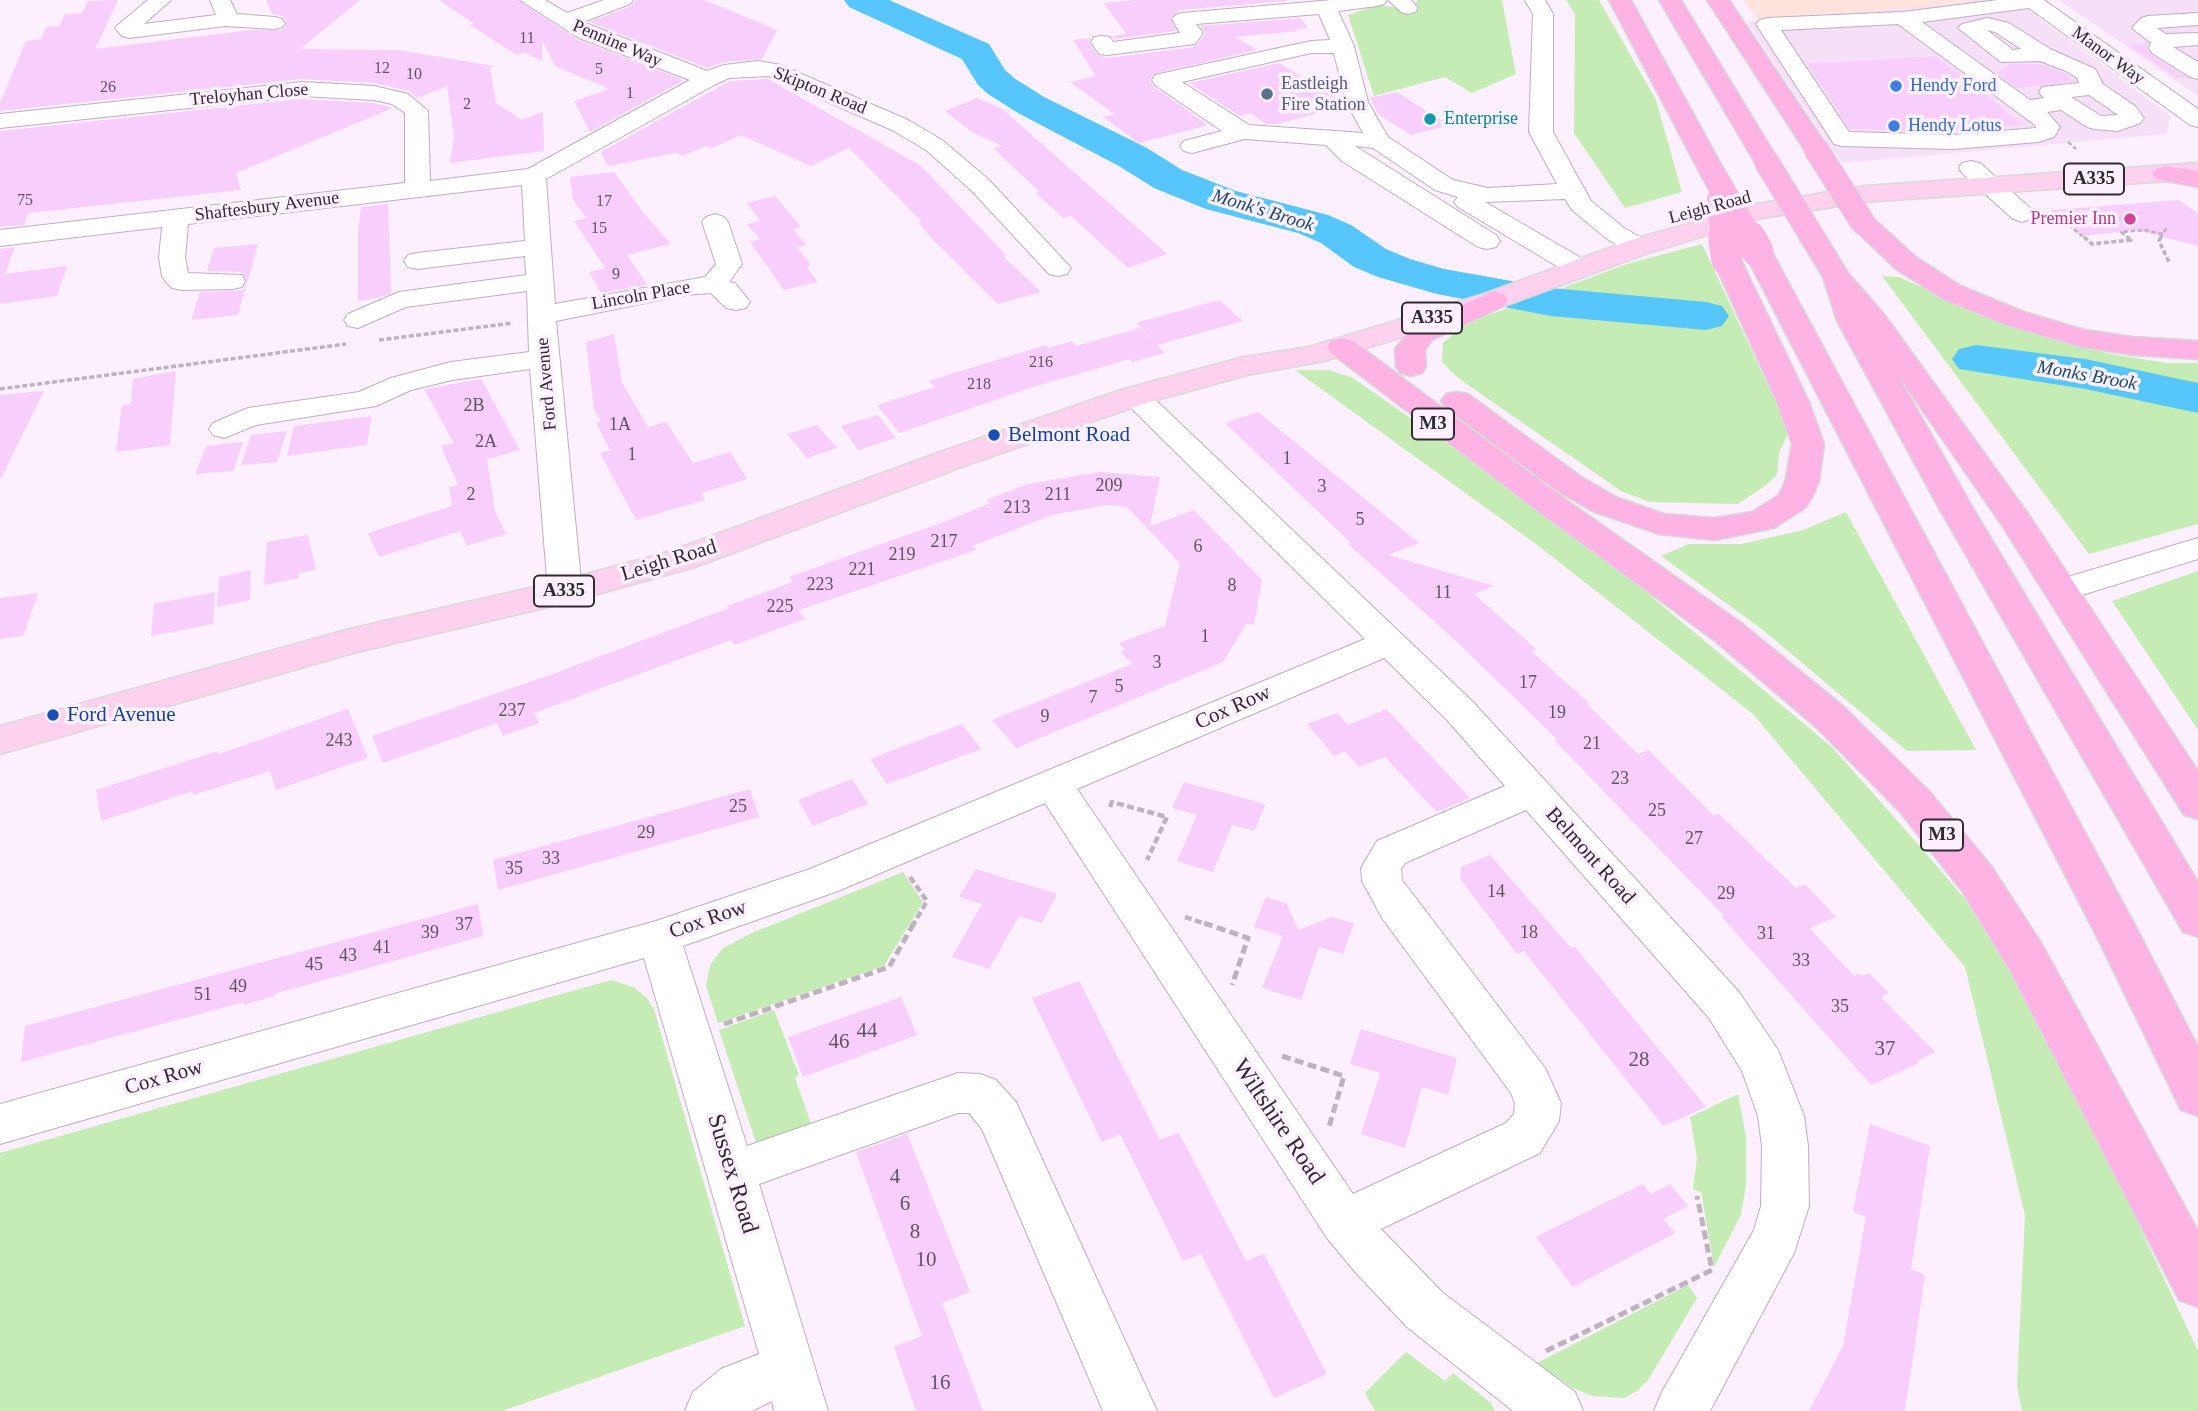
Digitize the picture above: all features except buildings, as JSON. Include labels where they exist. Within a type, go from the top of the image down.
[{"type":"highway","name":"M3","points":[[1342,342],[1411,367],[1568,483],[1604,504],[1659,524],[1716,529],[1762,521],[1793,501],[1802,482],[1808,444],[1716,177],[1620,0]]},
{"type":"highway","points":[[1670,0],[1837,277],[1874,320],[2063,590],[2198,804]]},
{"type":"highway","points":[[1718,0],[1863,223],[1897,256],[1929,279],[1961,296],[2014,318],[2082,338],[2133,346],[2198,350]]},
{"type":"highway","points":[[2165,174],[2198,179]]},
{"type":"highway","name":"M3","points":[[1742,256],[2120,939],[2198,1095]]},
{"type":"highway","points":[[1837,277],[1852,321],[1957,510],[2198,920]]},
{"type":"highway","points":[[1411,367],[1410,349],[1422,334],[1499,288]]},
{"type":"highway","name":"M3","points":[[1342,342],[1550,504],[1727,631],[1830,717],[1915,802],[1977,879],[2026,959],[2198,1282]]},
{"type":"main road","name":"Leigh Road","points":[[0,740],[349,641],[565,591],[734,542],[913,473],[1135,396],[1342,342],[1561,268],[1626,240],[1764,194],[1853,178],[2198,150]]},
{"type":"main road","name":"Leigh Road","points":[[1626,240],[1815,200],[1865,194],[2198,171]]},
{"type":"main road","name":"Leigh Road","points":[[1342,342],[1449,295],[1499,288]]},
{"type":"street","points":[[161,0],[126,28],[129,32],[222,10],[275,23]]},
{"type":"street","name":"Pennine Way","points":[[530,0],[565,21],[645,57],[708,79]]},
{"type":"street","points":[[565,21],[623,0]]},
{"type":"street","points":[[1102,43],[1107,49],[1186,39],[1192,33],[1177,13],[1326,7],[1377,0]]},
{"type":"street","points":[[1535,0],[1543,14],[1541,132],[1581,205],[1626,240]]},
{"type":"street","points":[[1903,18],[2043,120],[2048,127],[2046,132],[2038,135],[1953,142],[1842,139],[1767,24],[1903,18],[2031,1]]},
{"type":"street","name":"Manor Way","points":[[2031,1],[2192,116],[2198,135]]},
{"type":"street","points":[[1326,7],[1343,46],[1357,102],[1379,141],[1407,154],[1454,194],[1561,268]]},
{"type":"street","points":[[2198,19],[2148,22],[2143,29],[2162,41],[2198,39]]},
{"type":"street","points":[[2162,41],[2160,47],[2198,72]]},
{"type":"street","points":[[1343,46],[1311,47],[1163,80],[1231,126],[1336,159],[1488,241]]},
{"type":"street","points":[[2042,54],[2087,74],[2093,88],[2127,111],[2132,118],[2119,124],[2095,122],[2050,92],[2093,88]]},
{"type":"street","name":"Skipton Road","points":[[534,176],[708,79],[740,69],[773,70],[900,125],[934,145],[980,185],[1039,249],[1063,257]]},
{"type":"street","name":"Treloyhan Close","points":[[0,121],[302,89],[374,93],[400,99],[416,111],[418,190]]},
{"type":"street","points":[[2025,107],[2065,103]]},
{"type":"street","points":[[1192,146],[1244,132]]},
{"type":"street","points":[[1336,159],[1379,141]]},
{"type":"street","points":[[1336,159],[1379,202]]},
{"type":"street","points":[[1971,168],[1991,187],[2033,210]]},
{"type":"street","name":"Shaftesbury Avenue","points":[[0,238],[534,176]]},
{"type":"street","name":"Ford Avenue","points":[[534,176],[544,359],[565,591]]},
{"type":"street","points":[[1444,185],[1488,195],[1572,191]]},
{"type":"street","points":[[176,217],[172,258],[174,276],[182,282],[232,281]]},
{"type":"street","points":[[713,285],[729,264],[715,222]]},
{"type":"street","points":[[417,261],[538,247]]},
{"type":"street","points":[[355,332],[399,300],[540,281]]},
{"type":"street","name":"Lincoln Place","points":[[542,317],[621,298],[686,287],[713,285],[725,289],[736,302]]},
{"type":"street","points":[[238,413],[366,400],[401,384],[451,371],[544,359]]},
{"type":"street","name":"Belmont Road","points":[[1135,396],[1460,711],[1724,1005],[1762,1064],[1781,1116],[1787,1177],[1785,1206],[1777,1237],[1681,1411]]},
{"type":"street","points":[[2063,590],[2198,548]]},
{"type":"street","name":"Cox Row","points":[[0,1124],[659,937],[824,880],[1390,642]]},
{"type":"street","name":"Wiltshire Road","points":[[1053,784],[1344,1222],[1419,1305],[1556,1411]]},
{"type":"street","points":[[1344,1222],[1523,1138],[1535,1121],[1538,1103],[1530,1082],[1397,907],[1382,881],[1381,867],[1391,852],[1532,791]]},
{"type":"street","name":"Sussex Road","points":[[659,937],[796,1389]]},
{"type":"street","points":[[732,1172],[958,1093],[980,1094],[1000,1116],[1130,1411]]},
{"type":"street","points":[[712,1411],[740,1387],[796,1389]]},
{"type":"path","points":[[2033,210],[2092,244],[2131,240],[2121,232],[2145,230],[2163,234]]},
{"type":"path","points":[[2167,227],[2159,241],[2169,262]]},
{"type":"path","points":[[379,340],[542,317]]},
{"type":"path","points":[[0,389],[355,332]]},
{"type":"path","points":[[1093,846],[1112,802],[1167,817],[1128,899]]},
{"type":"path","points":[[690,1036],[889,967],[928,901],[892,852]]},
{"type":"path","points":[[1516,1382],[1534,1358],[1712,1270],[1698,1196]]},
{"type":"shaded area","points":[[1743,0],[1985,0],[1760,23]]},
{"type":"shaded area","points":[[1953,0],[2015,0],[2171,116],[2166,134],[1842,163],[1747,22]]},
{"type":"shaded area","points":[[2059,0],[2198,0],[2198,96]]},
{"type":"green space","points":[[1417,0],[1502,0],[1516,74],[1472,93],[1445,77],[1374,96],[1348,15],[1377,5],[1395,7],[1401,12],[1420,9],[1416,4]]},
{"type":"green space","points":[[1566,0],[1599,0],[1656,100],[1682,192],[1625,208],[1574,133],[1575,14]]},
{"type":"green space","points":[[1702,244],[1789,431],[1779,453],[1777,475],[1738,504],[1650,502],[1621,491],[1458,378],[1442,362],[1443,343],[1461,328],[1486,316],[1630,263]]},
{"type":"green space","points":[[1882,276],[1899,277],[2004,324],[2110,354],[2167,363],[2198,363],[2198,524],[2089,554]]},
{"type":"green space","points":[[1295,370],[1329,370],[1353,378],[1493,476],[1646,592],[1833,748],[1923,850],[1964,898],[2026,997],[2095,1132],[2198,1351],[2198,1411],[2022,1411],[2017,1386],[2025,1215],[1965,967],[1753,714],[1536,544]]},
{"type":"green space","points":[[1846,512],[1976,750],[1907,751],[1763,630],[1661,556],[1689,544],[1741,544],[1803,530]]},
{"type":"green space","points":[[2198,571],[2198,730],[2112,601]]},
{"type":"green space","points":[[903,872],[923,902],[884,966],[718,1023],[706,986],[710,965],[723,948],[752,933]]},
{"type":"green space","points":[[611,980],[633,987],[646,997],[654,1009],[745,1326],[502,1411],[0,1411],[0,1153]]},
{"type":"green space","points":[[774,1010],[799,1075],[795,1078],[815,1135],[760,1155],[719,1030]]},
{"type":"green space","points":[[1738,1094],[1746,1137],[1746,1185],[1741,1215],[1714,1267],[1701,1192],[1693,1189],[1697,1158],[1690,1117]]},
{"type":"green space","points":[[1688,1285],[1697,1298],[1648,1380],[1637,1391],[1624,1398],[1593,1396],[1571,1387],[1537,1363]]},
{"type":"green space","points":[[1406,1352],[1445,1381],[1453,1373],[1491,1403],[1495,1411],[1375,1411],[1365,1393]]},
{"type":"waterway","name":"Monk's Brook","points":[[861,0],[976,52],[991,77],[1001,86],[1031,105],[1133,157],[1168,179],[1221,200],[1313,224],[1336,234],[1370,258],[1394,268],[1437,281],[1551,302],[1706,316]]},
{"type":"waterway","name":"Monks Brook","points":[[1976,359],[2085,374],[2198,398]]},
{"type":"place","name":"Hendy Ford","points":[[1896,86]]},
{"type":"place","name":"Eastleigh Fire Station","points":[[1267,94]]},
{"type":"place","name":"Enterprise","points":[[1430,119]]},
{"type":"place","name":"Hendy Lotus","points":[[1894,126]]},
{"type":"place","name":"Premier Inn","points":[[2130,219]]},
{"type":"place","name":"Belmont Road","points":[[994,435]]},
{"type":"place","name":"Ford Avenue","points":[[53,715]]}]
